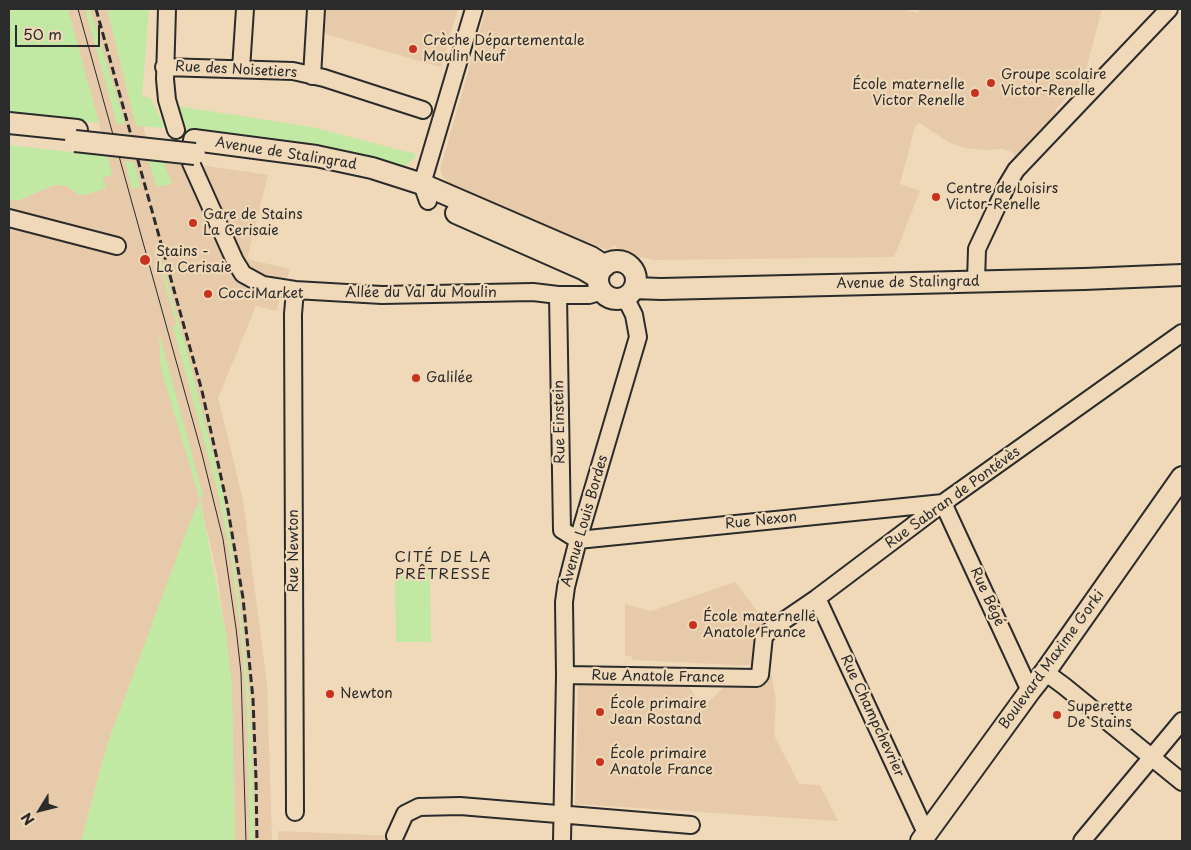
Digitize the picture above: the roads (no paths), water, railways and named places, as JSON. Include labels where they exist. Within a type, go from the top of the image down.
[{"type":"main road","name":"Avenue de Stalingrad","points":[[9,123],[76,136],[193,152],[316,156],[372,168],[425,192],[590,257],[602,279]]},
{"type":"main road","name":"Avenue de Stalingrad","points":[[9,134],[76,136]]},
{"type":"main road","points":[[616,262],[628,266],[635,276],[630,293],[615,299],[606,295],[602,279],[616,262]]},
{"type":"main road","name":"Avenue de Stalingrad","points":[[630,293],[661,289],[1182,275]]},
{"type":"main road","name":"Boulevard Maxime Gorki","points":[[924,837],[1045,672],[1182,477]]},
{"type":"street","points":[[167,9],[164,67],[167,100],[176,130]]},
{"type":"street","points":[[241,69],[245,9]]},
{"type":"street","points":[[312,76],[316,9]]},
{"type":"street","points":[[425,192],[474,9]]},
{"type":"street","points":[[976,281],[977,249],[1016,170],[1170,9]]},
{"type":"street","name":"Rue des Noisetiers","points":[[164,67],[293,72],[423,110]]},
{"type":"street","name":"Allée du Val du Moulin","points":[[193,152],[236,261],[243,274],[263,285],[295,290],[382,295],[533,292],[558,295],[589,294],[602,279]]},
{"type":"street","points":[[9,218],[117,246]]},
{"type":"street","name":"Rue Newton","points":[[295,290],[293,314],[295,812]]},
{"type":"street","name":"Avenue Louis Bordes","points":[[562,841],[565,675],[564,602],[578,540],[638,337],[630,293]]},
{"type":"street","name":"Rue Einstein","points":[[558,295],[562,530],[578,540]]},
{"type":"street","name":"Rue Sabran de Pontévès","points":[[752,678],[760,675],[764,636],[773,628],[817,598],[943,503],[1182,333]]},
{"type":"street","name":"Rue Nexon","points":[[578,540],[943,503]]},
{"type":"street","name":"Rue Bégé","points":[[943,503],[1030,691]]},
{"type":"street","name":"Rue Champchevrier","points":[[817,598],[924,837]]},
{"type":"street","points":[[1045,672],[1182,782]]},
{"type":"street","name":"Rue Anatole France","points":[[565,675],[752,678]]},
{"type":"street","points":[[1082,841],[1182,721]]},
{"type":"street","points":[[395,836],[405,814],[419,807],[460,806],[691,826]]},
{"type":"tram line","points":[[78,9],[202,454],[223,539],[241,673],[246,841]]},
{"type":"railway","points":[[96,9],[202,391],[227,504],[243,598],[253,699],[257,841]]},
{"type":"place","name":"Crèche Départementale Moulin Neuf","points":[[413,49]]},
{"type":"place","name":"Groupe scolaire Victor-Renelle","points":[[991,83]]},
{"type":"place","name":"École maternelle Victor Renelle","points":[[975,93]]},
{"type":"place","name":"Centre de Loisirs Victor-Renelle","points":[[936,197]]},
{"type":"place","name":"Gare de Stains La Cerisaie","points":[[193,223]]},
{"type":"place","name":"Stains - La Cerisaie","points":[[145,260]]},
{"type":"place","name":"CocciMarket","points":[[208,294]]},
{"type":"place","name":"Galilée","points":[[416,378]]},
{"type":"place","name":"École maternelle Anatole France","points":[[693,625]]},
{"type":"place","name":"Newton","points":[[330,694]]},
{"type":"place","name":"École primaire Jean Rostand","points":[[600,712]]},
{"type":"place","name":"Superette De Stains","points":[[1057,715]]},
{"type":"place","name":"École primaire Anatole France","points":[[600,762]]},
{"type":"district","name":"CITÉ DE LA PRÊTRESSE","points":[[443,566]]}]
